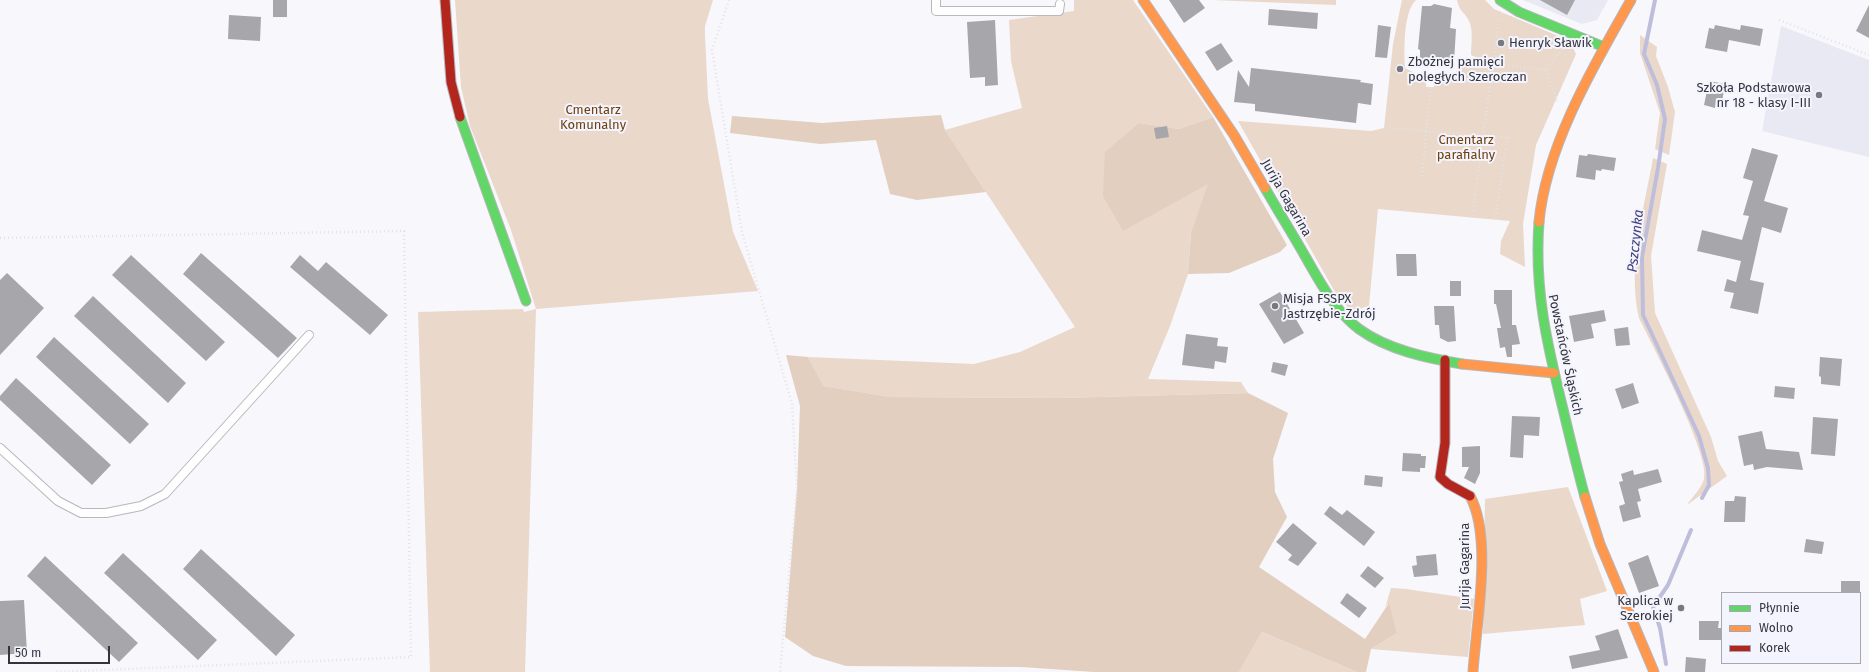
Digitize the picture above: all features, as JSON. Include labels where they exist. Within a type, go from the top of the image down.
[{"type":"street","points":[[446,0],[451,82],[464,131],[526,300]]},
{"type":"street","name":"Jurija Gagarina","points":[[1143,0],[1234,135],[1322,286],[1339,309],[1364,332],[1377,340],[1412,353],[1445,360],[1511,370],[1554,373]]},
{"type":"street","points":[[1500,0],[1519,12],[1604,47]]},
{"type":"street","name":"Powstańców Śląskich","points":[[1631,0],[1604,47],[1566,126],[1546,189],[1540,221],[1537,252],[1539,293],[1554,373],[1579,474],[1599,541],[1654,672]]},
{"type":"street","name":"Jurija Gagarina","points":[[1445,360],[1445,443],[1440,477],[1450,487],[1470,497],[1478,513],[1480,527],[1480,600],[1473,672]]},
{"type":"lane","points":[[936,0],[936,11],[1059,11],[1060,4]]},
{"type":"lane","points":[[0,448],[58,501],[81,513],[106,512],[141,506],[165,494],[309,335]]},
{"type":"path","points":[[729,0],[712,50],[742,232],[792,404],[797,488],[780,672]]},
{"type":"path","points":[[1473,211],[1492,64],[1500,15]]},
{"type":"path","points":[[1779,20],[1869,55]]},
{"type":"path","points":[[1546,70],[1566,44]]},
{"type":"path","points":[[1492,64],[1546,70]]},
{"type":"path","points":[[1546,70],[1559,107]]},
{"type":"path","points":[[1422,176],[1431,87]]},
{"type":"path","points":[[1389,128],[1513,138]]},
{"type":"path","points":[[1496,213],[1507,137]]},
{"type":"path","points":[[0,238],[404,231],[411,657],[55,672]]},
{"type":"shaded area","points":[[1523,0],[1608,0],[1597,20],[1582,24]]},
{"type":"shaded area","name":"Szkoła Podstawowa nr 18 - klasy I-III","points":[[1781,26],[1869,60],[1869,157],[1762,131]]},
{"type":"shaded area","points":[[941,115],[945,130],[986,192],[917,200],[890,194],[876,140],[820,144],[730,133],[732,116],[822,123]]},
{"type":"shaded area","points":[[1213,117],[1287,245],[1280,252],[1229,273],[1188,274],[1191,232],[1208,184],[1123,231],[1103,196],[1105,152],[1139,123],[1179,129]]},
{"type":"shaded area","points":[[786,355],[808,357],[823,386],[891,397],[1060,398],[1248,393],[1288,413],[1273,459],[1275,492],[1287,517],[1259,567],[1365,639],[1389,603],[1397,633],[1371,649],[1366,672],[1357,672],[1262,632],[1239,672],[1094,672],[1021,667],[846,666],[813,656],[785,637],[797,488],[800,406]]},
{"type":"green space","name":"Cmentarz Komunalny","points":[[455,0],[713,0],[705,26],[708,99],[733,232],[758,291],[536,309],[511,230],[470,126],[461,87]]},
{"type":"green space","points":[[1074,0],[1133,0],[1213,117],[1179,129],[1139,123],[1209,183],[1191,232],[1188,274],[1170,326],[1148,379],[1241,382],[1248,393],[1060,398],[891,397],[822,386],[808,357],[974,364],[1020,352],[1075,327],[945,130],[1022,108],[1011,61],[1009,20],[1074,11]]},
{"type":"green space","points":[[1212,0],[1336,0],[1336,5]]},
{"type":"green space","name":"Cmentarz parafialny","points":[[1402,0],[1416,0],[1409,13],[1405,32],[1405,68],[1426,79],[1426,87],[1434,87],[1435,80],[1446,78],[1465,66],[1476,67],[1478,58],[1471,55],[1472,32],[1470,23],[1460,9],[1457,0],[1485,0],[1494,9],[1570,41],[1576,54],[1536,145],[1523,224],[1525,267],[1500,254],[1501,241],[1510,221],[1378,209],[1369,306],[1351,311],[1335,292],[1238,121],[1371,131],[1384,128],[1393,44]]},
{"type":"green space","points":[[1640,35],[1657,47],[1656,56],[1668,87],[1675,112],[1669,155],[1655,149],[1660,113],[1640,53]]},
{"type":"green space","points":[[1653,158],[1667,164],[1651,256],[1655,313],[1711,437],[1718,461],[1727,476],[1687,505],[1703,482],[1704,467],[1699,448],[1690,425],[1639,318],[1636,298],[1635,278],[1638,238]]},
{"type":"green space","points":[[523,309],[524,312],[536,309],[525,672],[430,672],[418,312]]},
{"type":"green space","points":[[1568,487],[1607,591],[1580,599],[1585,625],[1483,634],[1485,499]]},
{"type":"green space","points":[[1391,588],[1474,599],[1468,657],[1371,649],[1397,633],[1388,603],[1385,608]]},
{"type":"green space","points":[[1262,632],[1357,672],[1239,672]]},
{"type":"building","points":[[273,0],[287,0],[287,17],[273,17]]},
{"type":"building","points":[[1169,0],[1199,0],[1205,8],[1184,23]]},
{"type":"building","points":[[1540,0],[1575,0],[1567,15]]},
{"type":"building","points":[[1434,4],[1452,8],[1450,28],[1456,29],[1454,62],[1445,61],[1439,67],[1423,65],[1420,61],[1420,50],[1418,49],[1422,6],[1431,6]]},
{"type":"building","points":[[1869,5],[1869,38],[1856,31]]},
{"type":"building","points":[[1269,9],[1318,13],[1317,29],[1268,25]]},
{"type":"building","points":[[229,15],[261,17],[260,41],[228,39]]},
{"type":"building","points":[[995,20],[998,85],[985,86],[985,77],[970,78],[967,22]]},
{"type":"building","points":[[1378,25],[1391,27],[1387,58],[1375,57]]},
{"type":"building","points":[[1715,25],[1740,30],[1741,25],[1763,29],[1760,46],[1729,40],[1727,52],[1705,48],[1709,28],[1714,29]]},
{"type":"building","points":[[1221,43],[1233,61],[1217,71],[1205,52]]},
{"type":"building","points":[[1251,68],[1361,80],[1360,82],[1373,84],[1371,105],[1358,103],[1356,123],[1255,111],[1255,104],[1234,102],[1238,70],[1249,87]]},
{"type":"building","points":[[1709,81],[1725,84],[1722,102],[1716,101],[1715,108],[1704,105]]},
{"type":"building","points":[[1167,126],[1169,137],[1156,139],[1154,128]]},
{"type":"building","points":[[1752,148],[1778,155],[1764,201],[1788,208],[1781,233],[1762,227],[1750,280],[1764,283],[1758,314],[1730,308],[1734,293],[1724,291],[1727,279],[1736,282],[1741,261],[1697,251],[1702,230],[1742,240],[1749,216],[1743,215],[1753,181],[1743,178]]},
{"type":"building","points":[[1588,154],[1616,158],[1614,171],[1602,169],[1601,171],[1596,170],[1595,180],[1576,177],[1579,155],[1587,156]]},
{"type":"building","points":[[201,253],[297,338],[278,358],[183,274]]},
{"type":"building","points":[[1396,254],[1416,254],[1417,276],[1397,276]]},
{"type":"building","points":[[131,255],[225,342],[206,361],[112,275]]},
{"type":"building","points":[[300,255],[318,271],[326,262],[388,315],[370,335],[290,267]]},
{"type":"building","points":[[7,273],[44,308],[0,355],[0,280]]},
{"type":"building","points":[[1450,281],[1461,281],[1461,296],[1450,296]]},
{"type":"building","points":[[1494,290],[1512,290],[1512,325],[1516,325],[1520,344],[1512,345],[1512,357],[1507,357],[1505,347],[1500,348],[1497,328],[1501,328],[1496,304],[1494,304]]},
{"type":"building","points":[[1280,292],[1304,333],[1284,344],[1259,304]]},
{"type":"building","points":[[93,296],[186,383],[168,403],[74,316]]},
{"type":"building","points":[[1434,306],[1454,306],[1456,341],[1448,342],[1440,338],[1439,325],[1435,325]]},
{"type":"building","points":[[1604,310],[1606,321],[1591,324],[1594,338],[1574,342],[1569,316]]},
{"type":"building","points":[[1628,327],[1630,345],[1616,346],[1614,329]]},
{"type":"building","points":[[1186,334],[1218,338],[1217,346],[1228,347],[1226,363],[1215,361],[1214,369],[1182,365]]},
{"type":"building","points":[[54,337],[149,424],[130,444],[36,357]]},
{"type":"building","points":[[1820,357],[1842,359],[1840,386],[1821,384],[1821,377],[1819,376]]},
{"type":"building","points":[[1273,362],[1288,365],[1285,376],[1271,372]]},
{"type":"building","points":[[16,378],[111,465],[92,485],[0,400],[0,396]]},
{"type":"building","points":[[1633,383],[1639,403],[1622,409],[1615,389]]},
{"type":"building","points":[[1775,386],[1795,388],[1794,399],[1774,397]]},
{"type":"building","points":[[1512,416],[1540,417],[1539,436],[1524,435],[1523,458],[1510,457]]},
{"type":"building","points":[[1813,417],[1838,419],[1835,456],[1811,454]]},
{"type":"building","points":[[1762,431],[1766,449],[1799,452],[1803,470],[1767,467],[1754,470],[1753,464],[1744,466],[1738,436]]},
{"type":"building","points":[[1480,446],[1480,473],[1475,484],[1464,478],[1469,467],[1462,467],[1462,447]]},
{"type":"building","points":[[1403,453],[1421,454],[1421,456],[1426,456],[1425,468],[1420,468],[1420,472],[1402,471]]},
{"type":"building","points":[[1658,469],[1662,482],[1638,489],[1641,501],[1637,502],[1641,517],[1623,522],[1619,506],[1625,504],[1619,482],[1623,481],[1621,474],[1633,470],[1634,475]]},
{"type":"building","points":[[1365,475],[1383,477],[1382,487],[1364,485]]},
{"type":"building","points":[[1735,496],[1746,497],[1745,522],[1724,522],[1725,501],[1734,501]]},
{"type":"building","points":[[1330,506],[1342,515],[1347,510],[1375,532],[1364,546],[1324,514]]},
{"type":"building","points":[[1293,523],[1317,543],[1298,566],[1288,560],[1292,555],[1276,542]]},
{"type":"building","points":[[1806,539],[1824,542],[1822,554],[1804,552]]},
{"type":"building","points":[[201,549],[295,635],[276,656],[183,569]]},
{"type":"building","points":[[123,553],[217,640],[198,660],[104,573]]},
{"type":"building","points":[[1436,554],[1438,575],[1414,577],[1412,566],[1417,565],[1416,556]]},
{"type":"building","points":[[1648,555],[1659,586],[1639,593],[1628,563]]},
{"type":"building","points":[[45,556],[138,643],[119,662],[27,576]]},
{"type":"building","points":[[1368,566],[1384,578],[1375,588],[1360,576]]},
{"type":"building","points":[[1841,581],[1860,581],[1860,592],[1841,592]]},
{"type":"building","points":[[1347,593],[1367,608],[1359,618],[1340,603]]},
{"type":"building","points":[[24,600],[27,653],[0,655],[0,601]]},
{"type":"building","points":[[1699,621],[1719,621],[1718,628],[1721,628],[1721,640],[1699,640]]},
{"type":"building","points":[[1618,629],[1628,658],[1572,669],[1569,656],[1600,650],[1595,636]]},
{"type":"building","points":[[1686,657],[1706,659],[1705,672],[1685,672]]},
{"type":"waterway","name":"Pszczynka","points":[[1655,0],[1644,54],[1657,85],[1665,119],[1642,257],[1643,315],[1699,436],[1708,468],[1709,485],[1702,498]]},
{"type":"waterway","name":"Pszczynka","points":[[1666,664],[1660,628],[1653,607],[1668,585],[1691,530]]},
{"type":"traffic: fast","points":[[1500,0],[1519,12],[1604,47]]},
{"type":"traffic: fast","points":[[460,117],[526,301]]},
{"type":"traffic: fast","points":[[1265,188],[1322,286],[1335,305],[1350,322],[1370,336],[1395,348],[1422,356],[1462,364]]},
{"type":"traffic: fast","points":[[1539,222],[1538,270],[1543,316],[1557,385],[1585,497]]},
{"type":"traffic: slow","points":[[1143,0],[1234,135],[1265,188]]},
{"type":"traffic: slow","points":[[1539,222],[1543,193],[1561,135],[1587,79],[1631,0]]},
{"type":"traffic: slow","points":[[1462,364],[1554,373]]},
{"type":"traffic: slow","points":[[1470,496],[1477,514],[1481,534],[1482,557],[1473,672]]},
{"type":"traffic: slow","points":[[1585,497],[1600,544],[1654,672]]},
{"type":"traffic: jam","points":[[445,0],[451,82],[460,117]]},
{"type":"traffic: jam","points":[[1445,360],[1445,443],[1440,477],[1448,484],[1470,496]]},
{"type":"place","name":"Henryk Sławik","points":[[1501,43]]},
{"type":"place","name":"Zbożnej pamięci poległych Szeroczan","points":[[1400,69]]},
{"type":"place","name":"Szkoła Podstawowa nr 18 - klasy I-III","points":[[1819,95]]},
{"type":"place","name":"Misja FSSPX Jastrzębie-Zdrój","points":[[1275,306]]},
{"type":"place","name":"Kaplica w Szerokiej","points":[[1681,608]]}]
